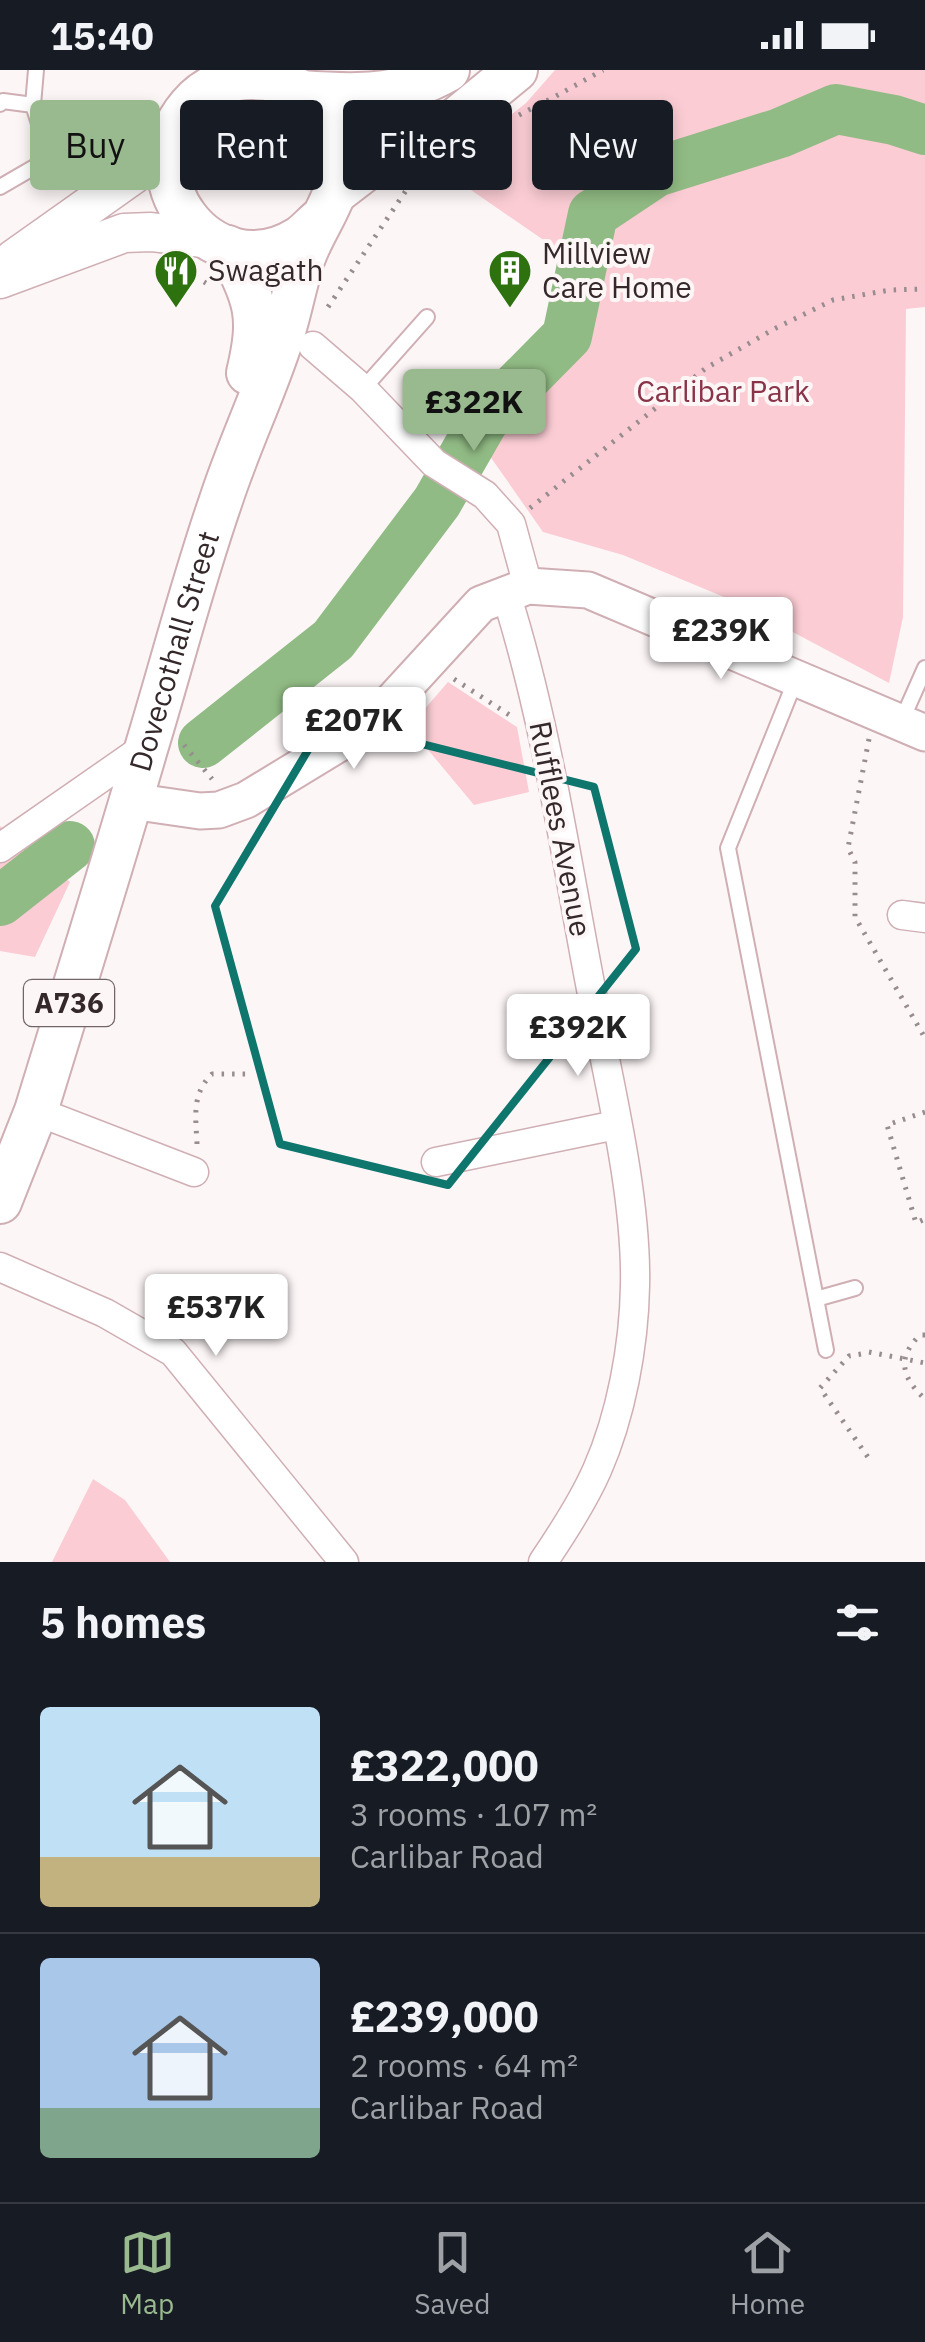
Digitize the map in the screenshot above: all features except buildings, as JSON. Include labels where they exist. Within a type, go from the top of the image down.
[{"type":"main road","points":[[1,268],[134,174],[200,96],[223,82],[250,77],[360,97],[383,94],[448,70]]},
{"type":"main road","name":"A736","points":[[329,205],[379,159],[455,120],[516,70]]},
{"type":"main road","points":[[1,268],[124,233],[151,232],[270,250],[298,238],[329,205],[340,163],[335,135],[322,110],[283,81]]},
{"type":"main road","points":[[175,129],[166,169],[172,196],[188,221],[219,243]]},
{"type":"main road","name":"Dovecothall Street","points":[[131,801],[220,501],[280,344],[304,258],[329,205]]},
{"type":"main road","name":"Dovecothall Street","points":[[219,243],[250,290],[257,328],[220,501]]},
{"type":"main road","name":"A736","points":[[0,1202],[36,1110],[131,801]]},
{"type":"street","points":[[175,129],[202,70]]},
{"type":"street","points":[[313,346],[363,389],[434,463],[485,494],[510,524]]},
{"type":"street","name":"Rufflees Avenue","points":[[510,524],[539,716],[616,1125],[634,1240],[636,1287],[618,1403],[597,1470],[543,1562]]},
{"type":"street","points":[[131,801],[200,811],[234,805],[370,724],[481,604],[517,590],[588,590],[900,722]]},
{"type":"street","points":[[0,848],[152,728]]},
{"type":"street","points":[[36,1110],[194,1172]]},
{"type":"street","points":[[436,1162],[616,1125]]},
{"type":"street","points":[[0,1267],[105,1313],[174,1352],[344,1562]]},
{"type":"lane","points":[[33,100],[36,70]]},
{"type":"lane","points":[[1,100],[30,105]]},
{"type":"lane","points":[[0,187],[30,170]]},
{"type":"lane","points":[[363,389],[426,317]]},
{"type":"lane","points":[[900,722],[925,668]]},
{"type":"lane","points":[[796,678],[728,848],[826,1350]]},
{"type":"lane","points":[[816,1299],[855,1288]]},
{"type":"path","points":[[514,118],[532,108]]},
{"type":"path","points":[[313,346],[321,316],[406,190]]},
{"type":"path","points":[[178,267],[212,288]]},
{"type":"path","points":[[510,524],[706,368],[774,328],[833,300],[890,290],[925,289]]},
{"type":"path","points":[[429,663],[514,718],[539,716]]},
{"type":"path","points":[[900,722],[848,848],[855,862],[855,917],[925,1038]]},
{"type":"path","points":[[152,728],[234,805]]},
{"type":"path","points":[[194,1172],[196,1098],[202,1083],[212,1074],[248,1074]]},
{"type":"path","points":[[925,1112],[887,1125],[916,1222],[925,1219]]},
{"type":"path","points":[[925,1335],[907,1348],[904,1357],[913,1388],[925,1400]]},
{"type":"path","points":[[872,1462],[820,1388],[849,1356],[865,1353],[925,1363]]},
{"type":"highlighted area","points":[[326,720],[594,787],[636,949],[448,1185],[280,1144],[215,906]]},
{"type":"green space","name":"Carlibar Park","points":[[555,70],[925,70],[925,307],[906,309],[903,617],[889,683],[736,602],[623,555],[543,532],[466,422],[552,329],[574,261],[471,190],[512,190],[512,114]]},
{"type":"green space","points":[[448,682],[517,727],[529,792],[474,805],[409,727]]},
{"type":"green space","points":[[0,826],[70,882],[35,957],[0,951]]},
{"type":"green space","points":[[93,1479],[125,1500],[170,1562],[52,1562]]},
{"type":"waterway","points":[[203,743],[333,640],[437,502],[484,420],[567,336],[593,214],[656,172],[780,133],[836,109],[925,130]]},
{"type":"waterway","points":[[0,901],[70,846]]},
{"type":"place","name":"Swagath","points":[[176,309]]},
{"type":"place","name":"Millview Care Home","points":[[510,309]]}]
